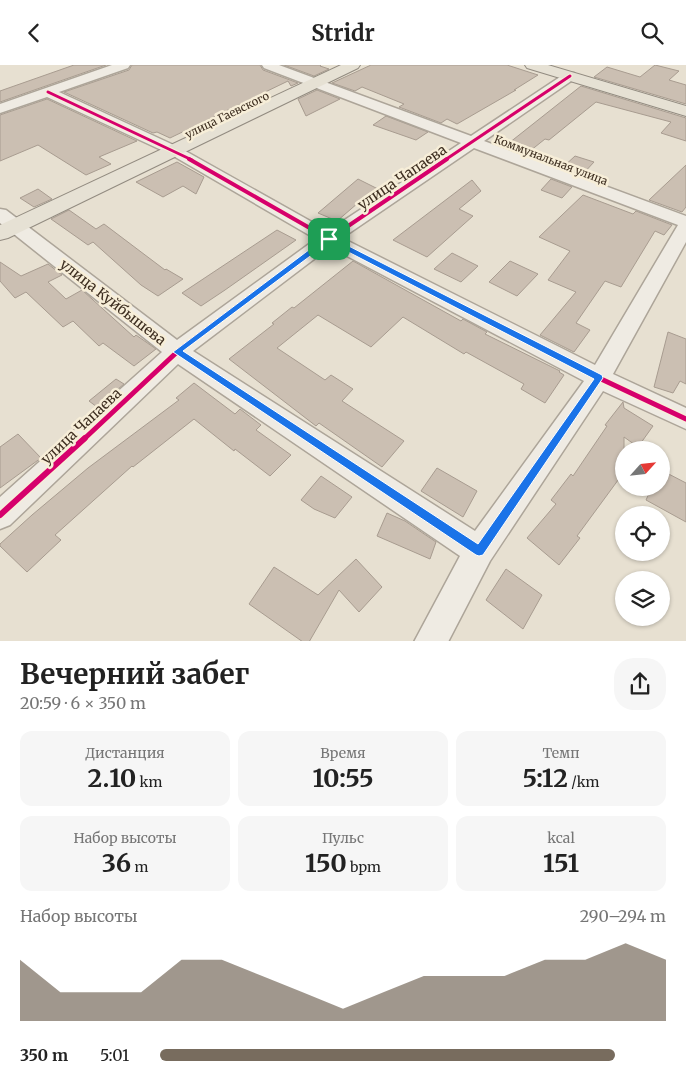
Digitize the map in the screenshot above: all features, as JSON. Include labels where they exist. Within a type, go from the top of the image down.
[{"type":"main road","name":"улица Гаевского","points":[[5,224],[175,151],[353,65]]},
{"type":"main road","points":[[532,65],[686,111]]},
{"type":"street","points":[[0,109],[124,65]]},
{"type":"street","name":"Коммунальная улица","points":[[268,65],[475,141],[686,224]]},
{"type":"street","name":"улица Чапаева","points":[[0,515],[177,352],[329,239],[570,76]]},
{"type":"street","points":[[48,92],[175,151],[329,239],[599,378],[686,419]]},
{"type":"street","name":"улица Куйбышева","points":[[5,224],[177,352],[479,551]]},
{"type":"street","points":[[430,641],[479,551],[599,378],[686,224]]},
{"type":"building","points":[[74,65],[106,65],[0,102],[0,91]]},
{"type":"building","points":[[132,65],[260,65],[263,70],[298,83],[291,86],[288,81],[170,138],[157,132],[153,133],[64,92],[129,70]]},
{"type":"building","points":[[284,65],[321,65],[329,69],[314,76]]},
{"type":"building","points":[[371,65],[507,65],[538,75],[457,124],[447,119],[441,123],[399,107],[404,104],[362,87],[355,91],[332,83]]},
{"type":"building","points":[[655,65],[679,71],[669,80],[686,85],[686,104],[594,77],[607,67],[640,77]]},
{"type":"building","points":[[581,86],[686,118],[686,141],[661,133],[671,122],[596,102],[549,140],[545,139],[530,151],[509,143]]},
{"type":"building","points":[[317,90],[340,99],[306,116],[298,99]]},
{"type":"building","points":[[47,99],[137,141],[99,157],[111,164],[86,175],[38,145],[0,161],[0,115]]},
{"type":"building","points":[[386,116],[428,132],[416,140],[373,125]]},
{"type":"building","points":[[575,156],[594,162],[582,175],[562,168]]},
{"type":"building","points":[[177,162],[204,177],[196,194],[183,186],[163,197],[136,182]]},
{"type":"building","points":[[686,165],[686,207],[682,212],[649,200]]},
{"type":"building","points":[[358,179],[384,192],[364,205],[358,203],[337,221],[318,213]]},
{"type":"building","points":[[551,179],[572,187],[562,198],[541,190]]},
{"type":"building","points":[[472,180],[481,191],[459,209],[473,216],[427,257],[393,240]]},
{"type":"building","points":[[38,189],[52,199],[34,207],[20,198]]},
{"type":"building","points":[[583,195],[633,214],[636,211],[672,225],[664,235],[655,231],[621,287],[605,281],[576,323],[590,330],[574,352],[540,335],[576,292],[548,280],[570,251],[539,237]]},
{"type":"building","points":[[69,210],[96,229],[104,224],[165,270],[183,279],[158,296],[141,285],[93,242],[88,245],[51,219]]},
{"type":"building","points":[[277,230],[296,240],[201,306],[182,293]]},
{"type":"building","points":[[452,253],[478,266],[461,282],[434,269]]},
{"type":"building","points":[[353,261],[461,321],[463,319],[487,332],[485,334],[560,371],[564,375],[545,403],[521,389],[524,384],[466,352],[464,354],[403,317],[371,347],[318,315],[277,348],[325,380],[331,375],[353,389],[342,401],[404,441],[382,467],[319,423],[316,426],[229,359],[274,324],[272,323],[292,307],[294,308]]},
{"type":"building","points":[[510,261],[538,274],[517,296],[489,282]]},
{"type":"building","points":[[0,262],[21,276],[48,264],[62,275],[48,282],[66,299],[82,290],[134,337],[136,335],[156,349],[134,366],[103,343],[99,346],[73,321],[63,327],[26,292],[15,298],[0,281]]},
{"type":"building","points":[[668,332],[686,339],[686,384],[680,381],[673,393],[654,387]]},
{"type":"building","points":[[116,379],[124,384],[97,407],[89,401]]},
{"type":"building","points":[[194,383],[235,414],[240,409],[261,425],[256,430],[291,455],[270,476],[235,449],[234,451],[194,419],[132,466],[55,535],[61,540],[27,572],[0,546],[32,515],[88,468],[179,400],[176,398]]},
{"type":"building","points":[[623,402],[624,408],[653,426],[642,441],[630,441],[624,437],[624,441],[615,441],[615,484],[577,536],[580,538],[559,565],[527,538],[556,504],[551,500],[571,474],[573,476],[607,426],[605,425]]},
{"type":"building","points":[[18,434],[41,458],[0,488],[0,447]]},
{"type":"building","points":[[437,468],[477,491],[463,517],[421,491]]},
{"type":"building","points":[[670,475],[686,483],[686,522],[670,513],[670,506],[657,506],[646,500],[648,496],[670,496]]},
{"type":"building","points":[[321,476],[352,497],[335,518],[314,509],[301,500]]},
{"type":"building","points":[[387,513],[405,521],[436,542],[430,559],[377,536]]},
{"type":"building","points":[[356,559],[382,587],[359,612],[339,590],[310,641],[302,641],[249,604],[274,567],[318,595]]},
{"type":"building","points":[[506,569],[542,595],[523,629],[486,600]]},
{"type":"cycle path","points":[[0,515],[177,352],[329,239],[570,76]]},
{"type":"cycle path","points":[[48,92],[175,151],[329,239],[599,378],[686,419]]},
{"type":"route","points":[[329,239],[599,378],[479,551],[177,352],[329,239]]}]
